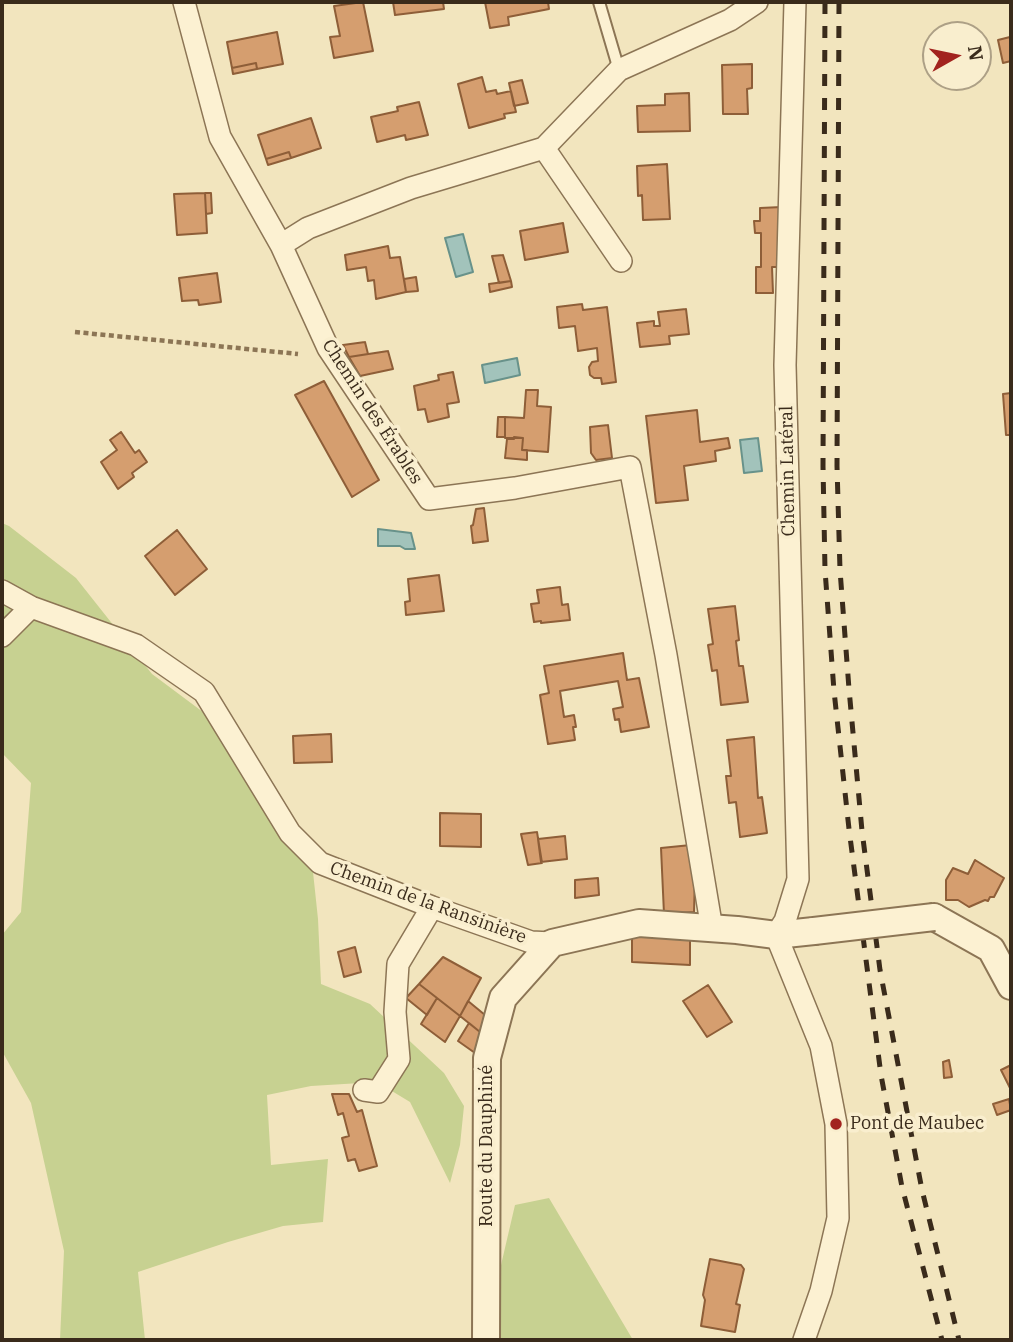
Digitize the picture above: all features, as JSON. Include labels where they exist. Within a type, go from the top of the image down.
[{"type":"street","points":[[184,2],[220,137],[281,245],[308,228],[411,188],[544,148],[619,70],[730,19],[757,2]]},
{"type":"street","name":"Chemin Latéral","points":[[776,935],[785,921],[798,879],[785,365],[795,2]]},
{"type":"street","points":[[544,148],[621,261]]},
{"type":"street","name":"Chemin des Érables","points":[[281,245],[328,348],[429,499],[515,488],[630,467],[666,655],[712,929]]},
{"type":"street","name":"Chemin de la Ransinière","points":[[2,591],[31,607],[136,645],[204,692],[290,833],[320,863],[432,908],[531,942],[552,943]]},
{"type":"street","points":[[2,636],[31,607]]},
{"type":"street","points":[[364,1090],[378,1092],[399,1059],[395,1012],[398,964],[432,908]]},
{"type":"street","points":[[552,943],[639,923],[776,935],[934,917],[991,949],[1011,986]]},
{"type":"street","points":[[776,935],[821,1046],[836,1124],[838,1218],[821,1291],[804,1340]]},
{"type":"street","name":"Route du Dauphiné","points":[[486,1340],[487,1058],[503,998],[552,943]]},
{"type":"lane","points":[[599,2],[619,70]]},
{"type":"path","points":[[75,332],[299,354]]},
{"type":"green space","points":[[2,523],[76,578],[152,674],[207,715],[313,872],[321,984],[370,1004],[444,1073],[464,1106],[460,1145],[450,1183],[410,1102],[377,1082],[311,1086],[267,1095],[271,1165],[328,1159],[323,1222],[283,1226],[138,1272],[145,1340],[60,1340],[64,1251],[31,1103],[2,1051],[2,935],[21,912],[31,783],[2,753]]},
{"type":"green space","points":[[549,1198],[633,1340],[499,1340],[498,1278],[515,1205]]},
{"type":"water","points":[[463,234],[473,272],[456,277],[445,238]]},
{"type":"water","points":[[517,358],[520,375],[485,383],[482,365]]},
{"type":"water","points":[[758,438],[762,471],[744,473],[740,440]]},
{"type":"water","points":[[378,529],[411,533],[415,549],[378,546]]},
{"type":"building","points":[[363,2],[373,51],[334,58],[330,37],[340,36],[334,6]]},
{"type":"building","points":[[393,2],[443,2],[444,9],[395,15]]},
{"type":"building","points":[[485,2],[548,2],[549,9],[508,17],[509,25],[490,28]]},
{"type":"building","points":[[277,32],[283,64],[257,69],[256,63],[232,68],[227,42]]},
{"type":"building","points":[[1010,37],[1011,61],[1003,63],[998,40]]},
{"type":"building","points":[[256,63],[257,69],[233,74],[232,68]]},
{"type":"building","points":[[752,64],[752,88],[747,89],[748,114],[723,114],[722,65]]},
{"type":"building","points":[[482,77],[486,92],[496,90],[497,94],[511,91],[516,112],[504,114],[505,118],[469,128],[458,84]]},
{"type":"building","points":[[522,80],[528,103],[514,106],[509,83]]},
{"type":"building","points":[[689,93],[690,131],[638,132],[637,106],[665,105],[665,94]]},
{"type":"building","points":[[419,102],[428,135],[406,140],[405,135],[377,142],[371,117],[398,111],[397,107]]},
{"type":"building","points":[[311,118],[321,148],[291,158],[289,152],[266,159],[258,135]]},
{"type":"building","points":[[289,152],[291,158],[268,165],[266,159]]},
{"type":"building","points":[[667,164],[670,219],[643,220],[642,195],[638,196],[637,166]]},
{"type":"building","points":[[205,193],[211,193],[212,213],[206,214]]},
{"type":"building","points":[[205,193],[207,233],[177,235],[174,194]]},
{"type":"building","points":[[782,207],[781,267],[772,267],[773,293],[756,293],[756,267],[761,267],[761,233],[755,233],[754,221],[760,221],[760,208]]},
{"type":"building","points":[[563,223],[568,252],[525,260],[520,231]]},
{"type":"building","points":[[388,246],[390,258],[400,257],[406,292],[376,299],[374,280],[368,281],[366,267],[347,270],[345,255]]},
{"type":"building","points":[[503,255],[511,281],[499,283],[492,256]]},
{"type":"building","points":[[217,273],[221,302],[199,305],[198,300],[182,301],[179,278]]},
{"type":"building","points":[[416,277],[418,291],[406,292],[404,279]]},
{"type":"building","points":[[511,281],[512,287],[490,292],[489,284]]},
{"type":"building","points":[[582,304],[583,310],[607,307],[616,382],[602,384],[601,378],[590,375],[589,367],[592,362],[598,361],[597,348],[578,351],[575,326],[559,328],[557,307]]},
{"type":"building","points":[[686,309],[689,334],[669,336],[670,344],[640,347],[637,323],[654,321],[654,326],[660,326],[658,312]]},
{"type":"building","points":[[365,342],[368,354],[349,357],[343,345]]},
{"type":"building","points":[[388,351],[393,369],[360,376],[349,357]]},
{"type":"building","points":[[453,372],[459,402],[447,404],[449,417],[428,422],[425,409],[418,410],[414,386],[439,380],[438,375]]},
{"type":"building","points":[[324,381],[379,480],[352,497],[295,395]]},
{"type":"building","points":[[526,390],[538,390],[537,406],[551,407],[548,452],[522,450],[523,438],[505,438],[505,417],[524,418]]},
{"type":"building","points":[[1011,393],[1011,435],[1006,435],[1003,394]]},
{"type":"building","points":[[697,410],[700,442],[728,438],[730,448],[715,451],[716,461],[684,466],[688,500],[656,503],[646,416]]},
{"type":"building","points":[[498,417],[505,417],[505,437],[497,437]]},
{"type":"building","points":[[608,425],[612,458],[596,460],[591,453],[590,427]]},
{"type":"building","points":[[121,432],[135,453],[139,450],[147,462],[132,473],[134,477],[118,489],[101,462],[117,450],[110,440]]},
{"type":"building","points":[[523,438],[522,450],[527,450],[527,460],[505,458],[507,439]]},
{"type":"building","points":[[484,508],[488,541],[473,543],[471,526],[476,509]]},
{"type":"building","points":[[177,530],[207,569],[175,595],[145,556]]},
{"type":"building","points":[[439,575],[444,611],[406,615],[405,602],[410,601],[408,579]]},
{"type":"building","points":[[560,587],[562,605],[568,604],[570,620],[534,622],[531,604],[539,603],[537,590]]},
{"type":"building","points":[[735,606],[739,666],[743,666],[748,702],[721,705],[717,670],[712,671],[708,645],[713,644],[708,609]]},
{"type":"building","points":[[623,653],[627,680],[639,678],[649,727],[621,732],[619,719],[615,720],[613,709],[623,707],[618,681],[560,691],[564,717],[574,715],[575,740],[548,744],[540,695],[549,693],[544,666]]},
{"type":"building","points":[[331,734],[332,762],[294,763],[293,736]]},
{"type":"building","points":[[754,737],[758,798],[762,797],[767,833],[740,837],[736,802],[729,803],[726,776],[731,776],[727,740]]},
{"type":"building","points":[[440,813],[481,814],[481,847],[440,846]]},
{"type":"building","points":[[537,832],[542,863],[528,865],[521,834]]},
{"type":"building","points":[[565,836],[567,859],[541,862],[538,839]]},
{"type":"building","points":[[691,845],[695,876],[694,912],[664,914],[661,848]]},
{"type":"building","points":[[975,860],[1004,878],[994,897],[969,907],[958,900],[946,900],[946,880],[953,868],[968,874]]},
{"type":"building","points":[[598,878],[599,895],[575,898],[575,880]]},
{"type":"building","points":[[632,937],[690,937],[690,965],[632,962]]},
{"type":"building","points":[[355,947],[361,972],[344,977],[338,952]]},
{"type":"building","points":[[443,957],[481,978],[460,1016],[419,984]]},
{"type":"building","points":[[419,984],[437,998],[427,1015],[406,998]]},
{"type":"building","points":[[708,985],[732,1022],[707,1037],[683,1001]]},
{"type":"building","points":[[437,998],[460,1016],[445,1042],[421,1024]]},
{"type":"building","points":[[468,1001],[485,1015],[480,1032],[460,1016]]},
{"type":"building","points":[[469,1023],[480,1032],[475,1053],[458,1041]]},
{"type":"building","points":[[949,1060],[952,1077],[944,1078],[943,1062]]},
{"type":"building","points":[[1011,1065],[1011,1090],[1001,1070]]},
{"type":"building","points":[[332,1094],[349,1094],[357,1112],[362,1110],[377,1166],[359,1171],[355,1159],[348,1161],[342,1138],[349,1136],[343,1113],[338,1115]]},
{"type":"building","points":[[1009,1099],[1011,1110],[997,1115],[993,1104]]},
{"type":"building","points":[[710,1259],[741,1265],[744,1269],[736,1304],[740,1305],[735,1332],[701,1326],[705,1300],[703,1295]]},
{"type":"railway","points":[[825,2],[823,466],[825,570],[834,691],[881,1075],[902,1187],[942,1340]]},
{"type":"railway","points":[[839,2],[837,466],[840,570],[849,689],[862,831],[880,970],[922,1190],[959,1340]]},
{"type":"place","name":"Pont de Maubec","points":[[836,1124]]}]
